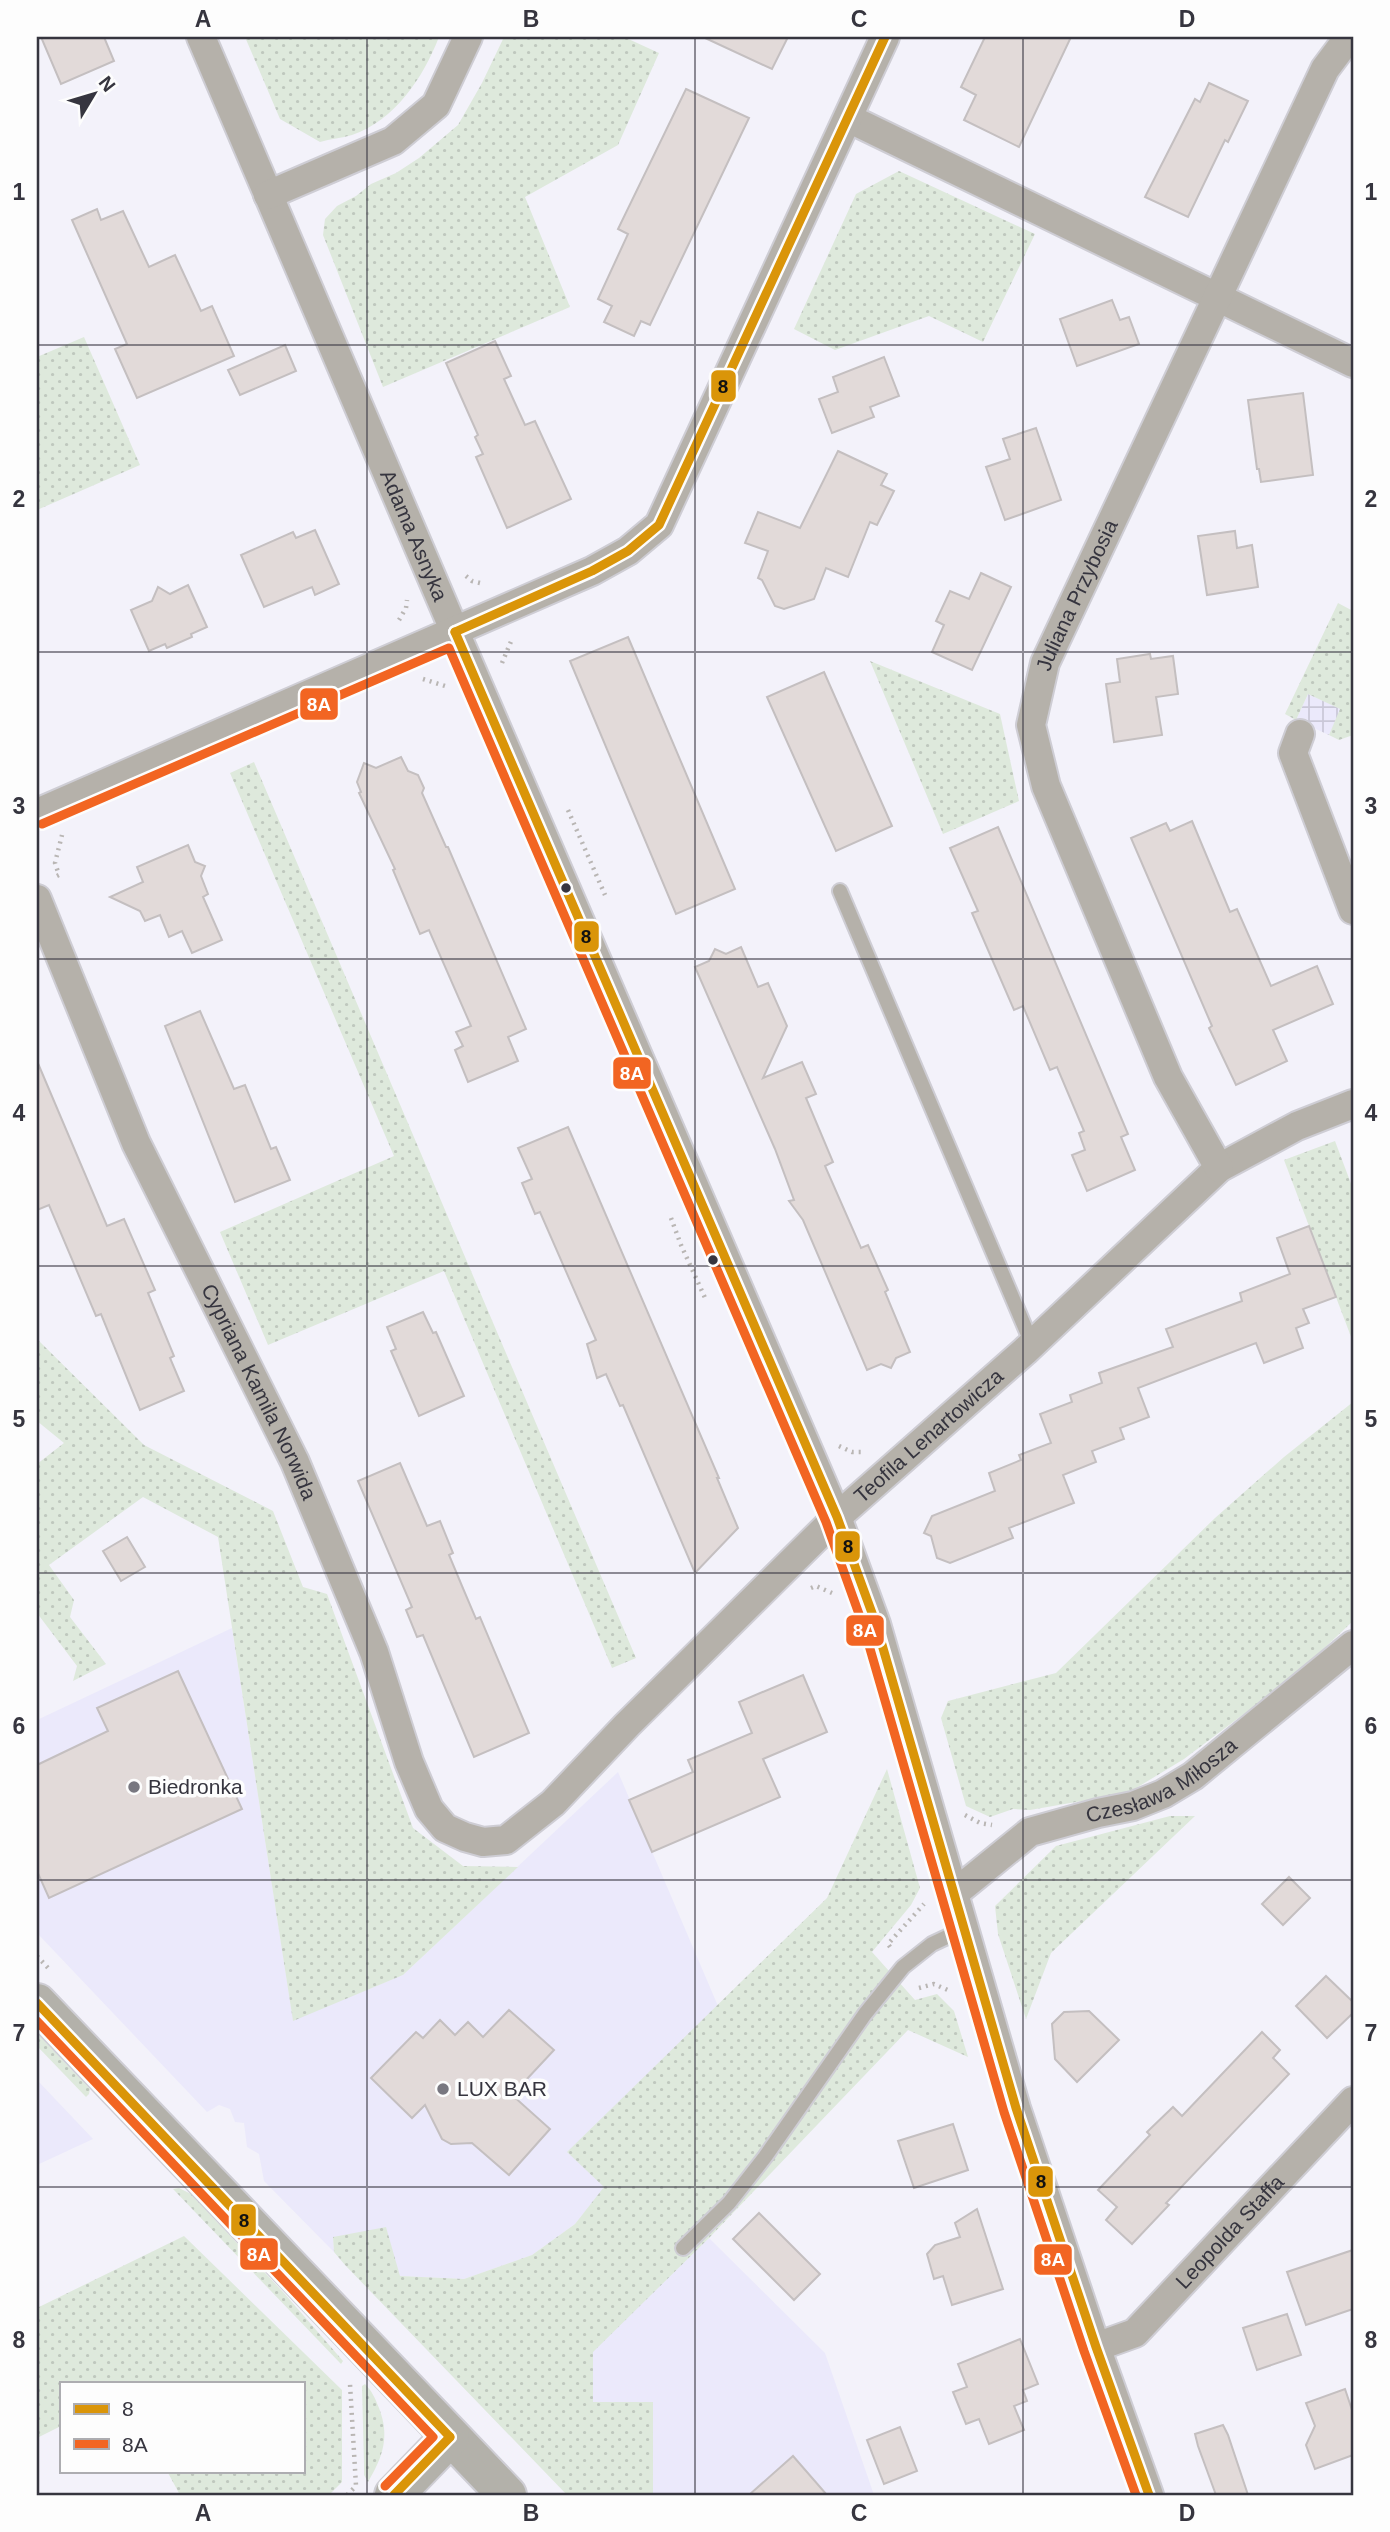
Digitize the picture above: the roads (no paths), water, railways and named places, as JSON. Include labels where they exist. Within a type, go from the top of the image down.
[{"type":"main road","points":[[37,2003],[507,2495]]},
{"type":"main road","points":[[394,2495],[450,2437]]},
{"type":"street","name":"Adama Asnyka","points":[[201,37],[837,1517],[877,1624],[1016,2108],[1149,2495]]},
{"type":"street","points":[[268,195],[393,141],[436,105],[468,37]]},
{"type":"street","points":[[37,813],[592,571],[628,551],[659,525],[885,37]]},
{"type":"street","name":"Juliana Przybosia","points":[[1219,1168],[1168,1077],[1046,786],[1031,724],[1045,663],[1325,69],[1349,37]]},
{"type":"street","points":[[848,118],[1353,363]]},
{"type":"street","points":[[1300,734],[1293,753],[1353,910]]},
{"type":"street","name":"Cypriana Kamila Norwida","points":[[37,899],[136,1143],[295,1462],[374,1652],[409,1762],[429,1809],[445,1828],[465,1838],[483,1842],[506,1840]]},
{"type":"street","name":"Teofila Lenartowicza","points":[[506,1840],[553,1803],[627,1725],[837,1517],[1032,1344],[1219,1168],[1297,1126],[1353,1104]]},
{"type":"street","name":"Czesława Miłosza","points":[[956,1892],[1030,1832],[1133,1806],[1163,1794],[1183,1782],[1353,1645]]},
{"type":"street","name":"Leopolda Staffa","points":[[1096,2347],[1135,2333],[1353,2101]]},
{"type":"lane","points":[[840,891],[1032,1344]]},
{"type":"lane","points":[[683,2248],[729,2203],[765,2157],[865,2014],[904,1967],[932,1944],[966,1928]]},
{"type":"place","name":"Biedronka","points":[[134,1787]]},
{"type":"place","name":"LUX BAR","points":[[443,2089]]}]
